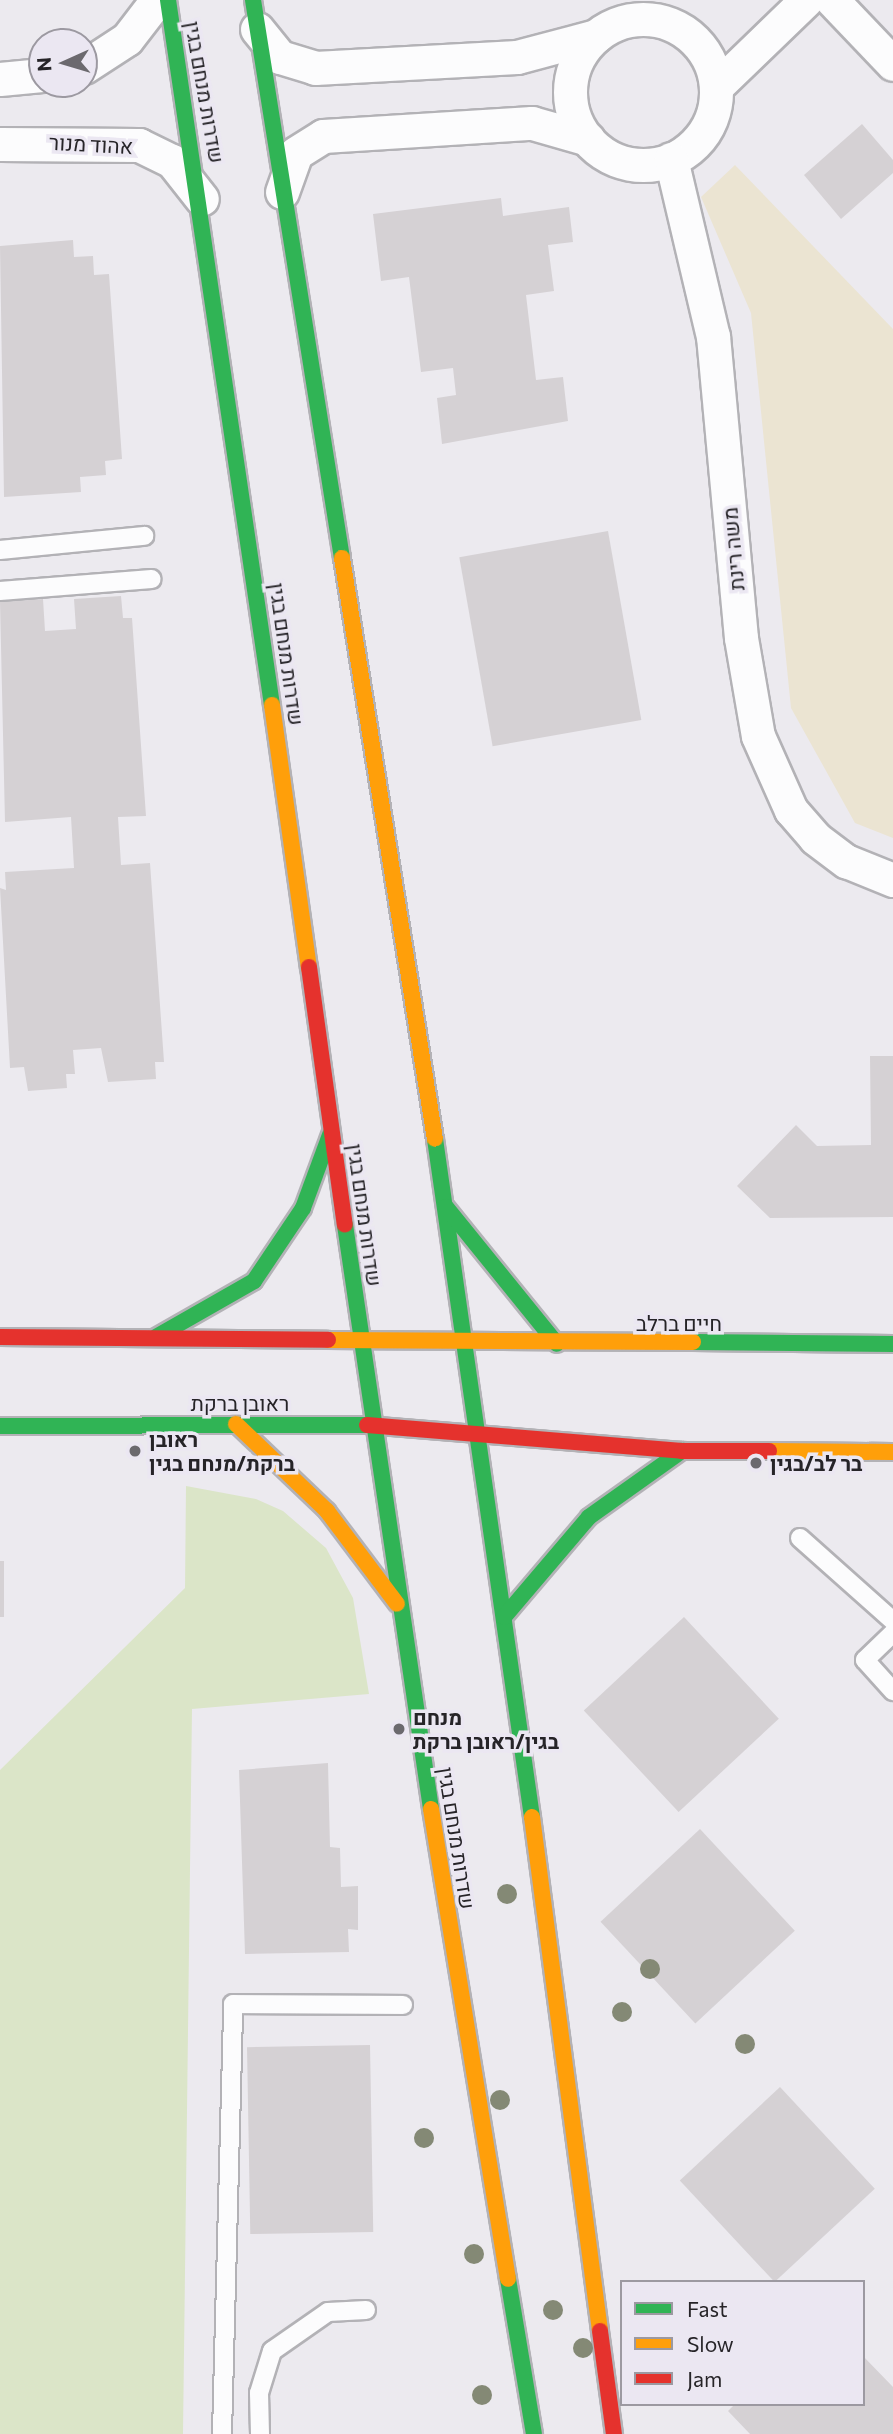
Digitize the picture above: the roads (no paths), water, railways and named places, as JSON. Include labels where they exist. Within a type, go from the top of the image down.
[{"type":"street","points":[[98,58],[127,40],[157,0]]},
{"type":"street","name":"שדרות מנחם בגין","points":[[168,0],[202,200],[398,1606],[534,2434]]},
{"type":"street","points":[[282,195],[290,161],[323,136],[539,123],[588,139],[625,162],[671,159],[705,131],[716,87],[806,0]]},
{"type":"street","points":[[832,0],[893,64]]},
{"type":"street","points":[[255,15],[280,57],[314,68],[517,57],[596,36],[626,21],[663,11],[699,45],[716,87]]},
{"type":"street","points":[[255,15],[479,1432],[614,2434]]},
{"type":"street","points":[[588,139],[576,120],[571,85],[576,62],[596,36]]},
{"type":"street","points":[[0,79],[28,76]]},
{"type":"street","name":"אהוד מנור","points":[[0,144],[139,145],[172,161],[202,200]]},
{"type":"street","name":"משה רינת","points":[[671,159],[713,337],[741,638],[758,736],[791,810],[815,838],[846,861],[893,880]]},
{"type":"street","points":[[153,1339],[254,1281],[303,1208],[332,1129]]},
{"type":"street","points":[[445,1205],[557,1344]]},
{"type":"street","points":[[0,1337],[465,1338]]},
{"type":"street","name":"חיים ברלב","points":[[465,1338],[557,1344],[893,1345]]},
{"type":"street","points":[[236,1424],[327,1511],[398,1606]]},
{"type":"street","name":"ראובן ברקת","points":[[0,1426],[374,1425],[479,1432]]},
{"type":"street","points":[[479,1432],[682,1451],[893,1452]]},
{"type":"street","points":[[504,1617],[537,1570],[589,1517],[682,1451]]},
{"type":"lane","points":[[0,550],[144,536]]},
{"type":"lane","points":[[0,591],[152,579]]},
{"type":"lane","points":[[800,1538],[893,1621]]},
{"type":"lane","points":[[893,1633],[864,1660],[893,1691]]},
{"type":"lane","points":[[222,2434],[233,2004],[403,2005]]},
{"type":"lane","points":[[260,2434],[258,2393],[272,2351],[328,2312],[366,2310]]},
{"type":"place","name":"ראובן ברקת/מנחם בגין","points":[[135,1451]]},
{"type":"place","name":"בר לב/בגין","points":[[756,1463]]},
{"type":"place","name":"מנחם בגין/ראובן ברקת","points":[[399,1729]]}]
